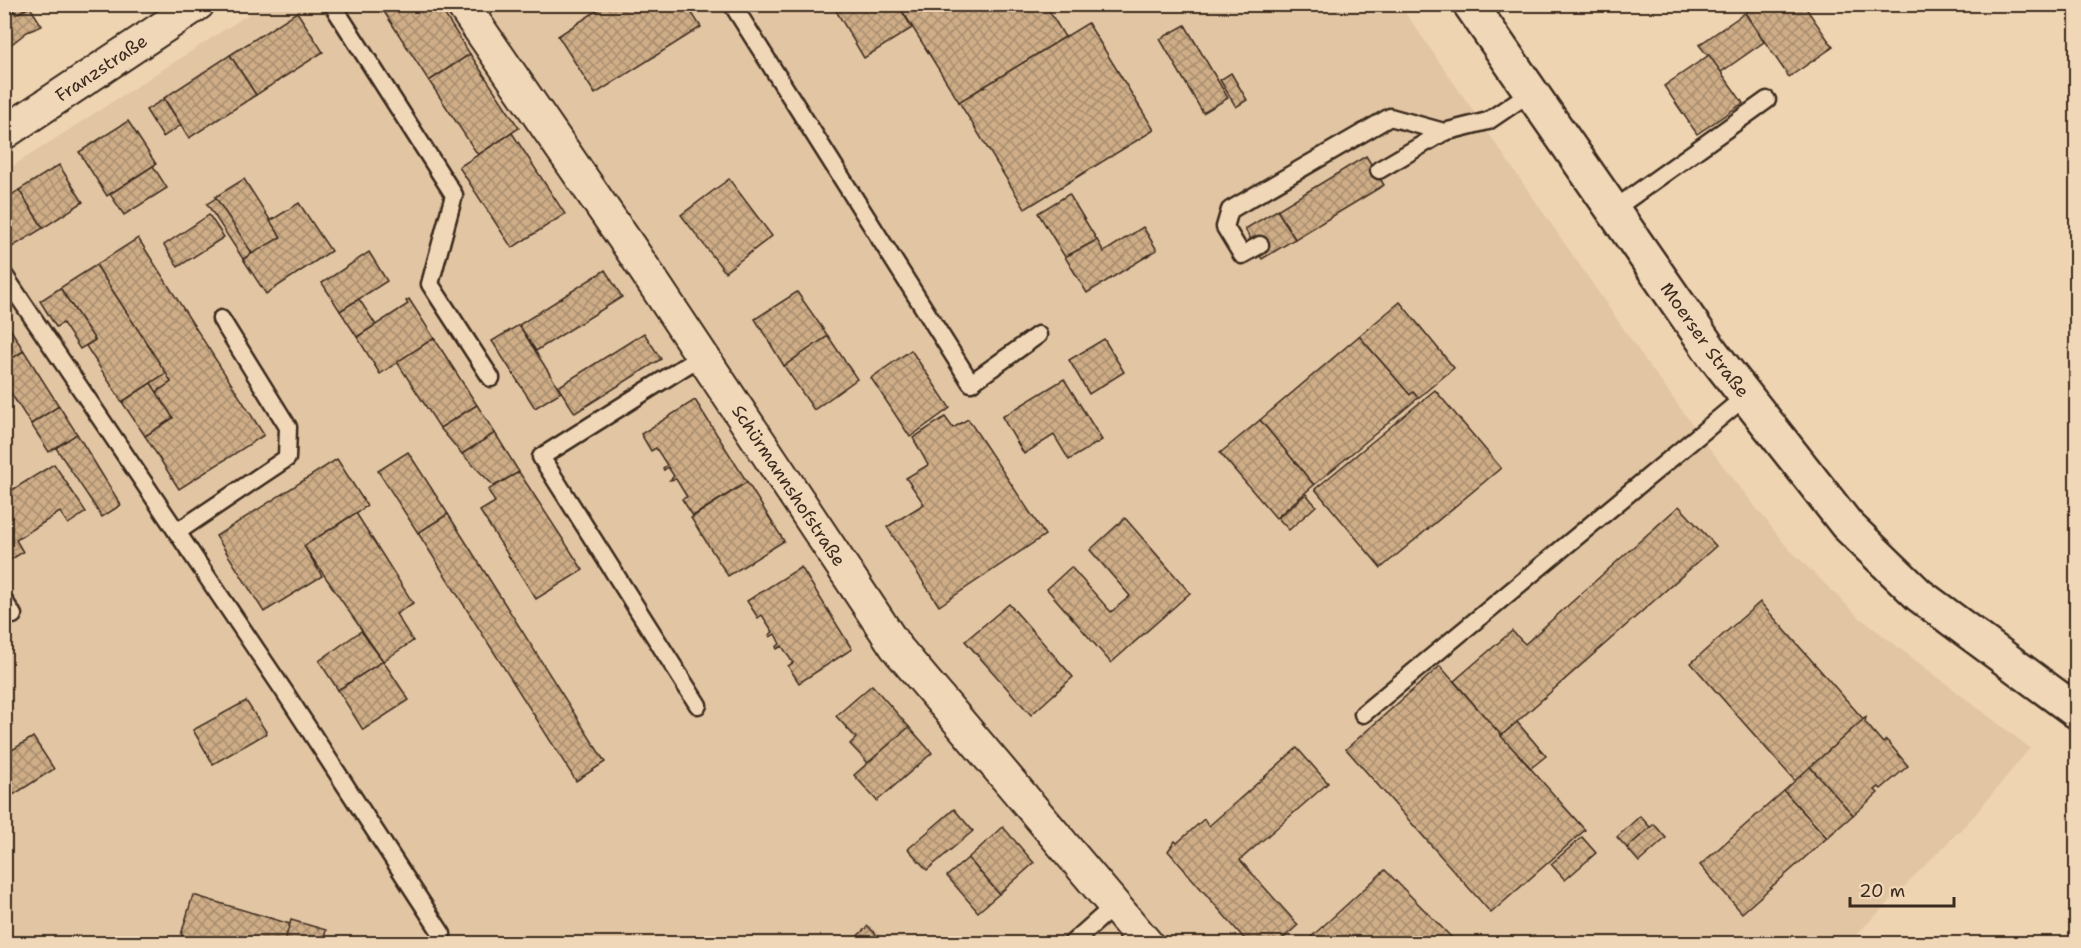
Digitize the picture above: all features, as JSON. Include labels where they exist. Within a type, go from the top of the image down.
[{"type":"street","name":"Franzstraße","points":[[4,133],[198,4]]},
{"type":"street","name":"Schürmannshofstraße","points":[[462,4],[703,355],[896,647],[1147,944]]},
{"type":"street","name":"Moerser Straße","points":[[1470,4],[1713,354],[1847,525],[1919,595],[2076,711]]},
{"type":"street","name":"Moerser Straße","points":[[1979,641],[2076,686]]},
{"type":"lane","points":[[332,4],[454,195],[430,284],[491,378]]},
{"type":"lane","points":[[732,4],[971,383],[1038,335]]},
{"type":"lane","points":[[1379,170],[1444,132],[1488,121],[1531,92]]},
{"type":"lane","points":[[1614,210],[1767,100]]},
{"type":"lane","points":[[1260,245],[1242,255],[1225,227],[1230,210],[1390,117],[1444,132]]},
{"type":"lane","points":[[4,275],[177,532],[442,934]]},
{"type":"lane","points":[[177,532],[288,458],[288,427],[221,319]]},
{"type":"lane","points":[[698,705],[541,457],[703,355]]},
{"type":"lane","points":[[1363,714],[1746,396]]},
{"type":"lane","points":[[1071,944],[1115,905]]},
{"type":"shaded area","points":[[263,5],[1400,5],[1643,357],[1710,449],[1787,547],[1860,618],[2030,748],[1973,817],[1848,943],[9,944],[5,937],[5,171]]},
{"type":"building","points":[[4,4],[9,4],[16,14],[30,7],[42,26],[27,32],[4,50]]},
{"type":"building","points":[[9,4],[34,4],[16,14]]},
{"type":"building","points":[[384,4],[438,4],[470,54],[429,81],[381,7]]},
{"type":"building","points":[[607,4],[686,4],[701,27],[595,94],[558,36]]},
{"type":"building","points":[[832,4],[898,4],[912,28],[864,58]]},
{"type":"building","points":[[898,4],[1045,4],[1065,37],[959,102]]},
{"type":"building","points":[[1757,4],[1803,4],[1833,47],[1789,77],[1745,13]]},
{"type":"building","points":[[297,12],[323,52],[256,95],[230,55]]},
{"type":"building","points":[[1745,13],[1764,42],[1721,72],[1699,45]]},
{"type":"building","points":[[1088,23],[1154,130],[1025,209],[959,102]]},
{"type":"building","points":[[1185,25],[1228,98],[1203,113],[1160,39]]},
{"type":"building","points":[[470,54],[519,128],[478,155],[429,81]]},
{"type":"building","points":[[230,55],[256,95],[189,138],[164,98]]},
{"type":"building","points":[[1709,55],[1743,103],[1697,134],[1664,86]]},
{"type":"building","points":[[1231,73],[1247,100],[1236,107],[1220,80]]},
{"type":"building","points":[[164,99],[181,125],[163,137],[146,110]]},
{"type":"building","points":[[128,121],[156,164],[107,196],[79,152]]},
{"type":"building","points":[[512,133],[565,214],[512,248],[459,167]]},
{"type":"building","points":[[1366,156],[1384,185],[1295,239],[1277,210]]},
{"type":"building","points":[[59,165],[83,202],[43,228],[19,190]]},
{"type":"building","points":[[153,166],[167,188],[124,215],[110,194]]},
{"type":"building","points":[[244,179],[281,237],[253,255],[215,197]]},
{"type":"building","points":[[729,179],[772,236],[725,272],[681,215]]},
{"type":"building","points":[[19,190],[43,228],[4,252],[4,200]]},
{"type":"building","points":[[1069,194],[1097,240],[1065,257],[1038,213]]},
{"type":"building","points":[[216,198],[252,253],[243,259],[207,204]]},
{"type":"building","points":[[299,203],[331,251],[266,294],[243,259],[281,237],[270,221]]},
{"type":"building","points":[[1277,210],[1295,239],[1262,259],[1245,229]]},
{"type":"building","points":[[209,215],[224,237],[178,267],[164,245]]},
{"type":"building","points":[[1143,227],[1157,250],[1087,293],[1065,257],[1097,240],[1104,252]]},
{"type":"building","points":[[138,238],[264,435],[179,489],[145,436],[173,418],[156,392],[171,382],[96,265]]},
{"type":"building","points":[[369,252],[387,281],[340,311],[322,283]]},
{"type":"building","points":[[96,265],[166,373],[122,402],[86,346],[95,340],[60,288]]},
{"type":"building","points":[[605,270],[622,297],[536,351],[519,325]]},
{"type":"building","points":[[60,288],[95,340],[80,349],[63,323],[56,327],[40,301]]},
{"type":"building","points":[[797,292],[828,336],[784,366],[755,319]]},
{"type":"building","points":[[359,299],[376,325],[357,337],[340,311]]},
{"type":"building","points":[[409,299],[434,338],[380,374],[357,337],[408,304],[406,301]]},
{"type":"building","points":[[1400,302],[1454,368],[1418,398],[1413,392],[1410,395],[1359,336]]},
{"type":"building","points":[[6,322],[24,351],[4,363],[4,323]]},
{"type":"building","points":[[519,325],[561,392],[535,408],[492,341]]},
{"type":"building","points":[[644,333],[661,359],[575,413],[558,387]]},
{"type":"building","points":[[828,336],[857,379],[814,410],[784,366]]},
{"type":"building","points":[[1359,336],[1410,395],[1413,392],[1418,398],[1314,485],[1260,420]]},
{"type":"building","points":[[434,338],[477,405],[440,428],[397,362]]},
{"type":"building","points":[[1104,339],[1124,372],[1089,394],[1069,360]]},
{"type":"building","points":[[911,350],[950,408],[910,437],[871,378]]},
{"type":"building","points":[[24,351],[59,406],[31,424],[4,383],[4,363]]},
{"type":"building","points":[[166,373],[171,382],[156,392],[151,383]]},
{"type":"building","points":[[1064,379],[1102,440],[1069,460],[1054,435],[1024,454],[1002,417]]},
{"type":"building","points":[[151,383],[173,418],[145,436],[122,402]]},
{"type":"building","points":[[1435,390],[1501,468],[1381,568],[1315,489]]},
{"type":"building","points":[[695,400],[747,482],[693,516],[682,499],[687,497],[676,479],[670,480],[674,476],[668,467],[664,470],[663,468],[667,465],[656,448],[651,451],[641,434]]},
{"type":"building","points":[[477,405],[495,433],[462,454],[440,428]]},
{"type":"building","points":[[59,406],[77,434],[49,452],[31,424]]},
{"type":"building","points":[[945,417],[953,428],[968,419],[1045,535],[939,606],[887,527],[924,504],[906,478],[928,465],[913,438]]},
{"type":"building","points":[[1260,420],[1314,485],[1276,518],[1220,453]]},
{"type":"building","points":[[495,433],[519,472],[494,486],[462,454]]},
{"type":"building","points":[[77,434],[121,505],[102,517],[56,448]]},
{"type":"building","points":[[408,452],[448,514],[418,533],[378,471]]},
{"type":"building","points":[[337,459],[367,506],[304,546],[322,576],[264,612],[216,536]]},
{"type":"building","points":[[54,464],[86,512],[68,524],[60,512],[16,540],[23,552],[4,564],[4,495]]},
{"type":"building","points":[[519,472],[583,570],[536,599],[480,511],[495,502],[488,490]]},
{"type":"building","points":[[747,482],[784,541],[728,576],[691,518]]},
{"type":"building","points":[[1306,494],[1316,506],[1289,530],[1278,518]]},
{"type":"building","points":[[1679,506],[1716,546],[1501,736],[1454,681],[1512,631],[1525,644]]},
{"type":"building","points":[[356,513],[413,603],[396,614],[413,641],[383,661],[304,546]]},
{"type":"building","points":[[448,514],[605,762],[576,781],[418,533]]},
{"type":"building","points":[[1125,518],[1190,593],[1111,663],[1047,589],[1071,567],[1111,612],[1130,596],[1090,550]]},
{"type":"building","points":[[801,567],[852,649],[799,683],[788,666],[793,663],[782,646],[777,649],[776,647],[780,644],[775,634],[770,637],[769,635],[773,632],[762,615],[758,618],[747,601]]},
{"type":"building","points":[[1760,602],[1864,720],[1795,781],[1691,663]]},
{"type":"building","points":[[1009,604],[1073,677],[1031,715],[965,641]]},
{"type":"building","points":[[361,631],[383,661],[338,690],[319,661]]},
{"type":"building","points":[[383,661],[409,700],[363,730],[338,690]]},
{"type":"building","points":[[1440,666],[1585,830],[1491,913],[1346,749]]},
{"type":"building","points":[[872,685],[909,727],[868,763],[850,744],[856,738],[836,716]]},
{"type":"building","points":[[246,701],[267,733],[213,764],[193,730]]},
{"type":"building","points":[[1866,717],[1865,722],[1883,743],[1886,740],[1908,766],[1881,789],[1879,787],[1875,790],[1878,793],[1853,815],[1810,767]]},
{"type":"building","points":[[1517,722],[1546,756],[1531,768],[1501,736]]},
{"type":"building","points":[[909,727],[932,753],[877,801],[854,775]]},
{"type":"building","points":[[33,737],[54,769],[13,795],[4,782],[4,755]]},
{"type":"building","points":[[1297,748],[1328,783],[1240,860],[1298,925],[1277,944],[1249,944],[1168,851],[1175,841],[1177,843],[1204,819],[1209,826]]},
{"type":"building","points":[[1810,767],[1853,815],[1827,838],[1784,791]]},
{"type":"building","points":[[1784,791],[1827,838],[1742,913],[1700,865]]},
{"type":"building","points":[[954,809],[973,831],[927,870],[908,849]]},
{"type":"building","points":[[1640,816],[1650,827],[1627,848],[1617,837]]},
{"type":"building","points":[[1654,824],[1666,838],[1639,862],[1627,848]]},
{"type":"building","points":[[1003,827],[1034,863],[999,894],[968,858]]},
{"type":"building","points":[[1582,837],[1596,853],[1565,880],[1551,864]]},
{"type":"building","points":[[968,858],[999,894],[978,912],[947,876]]},
{"type":"building","points":[[1385,870],[1458,944],[1316,944],[1311,937]]},
{"type":"building","points":[[193,895],[290,924],[284,944],[211,944],[181,935]]},
{"type":"building","points":[[291,920],[326,930],[323,944],[284,944]]},
{"type":"building","points":[[868,926],[885,944],[849,944]]},
{"type":"building","points":[[1573,935],[1580,944],[1563,944]]}]
